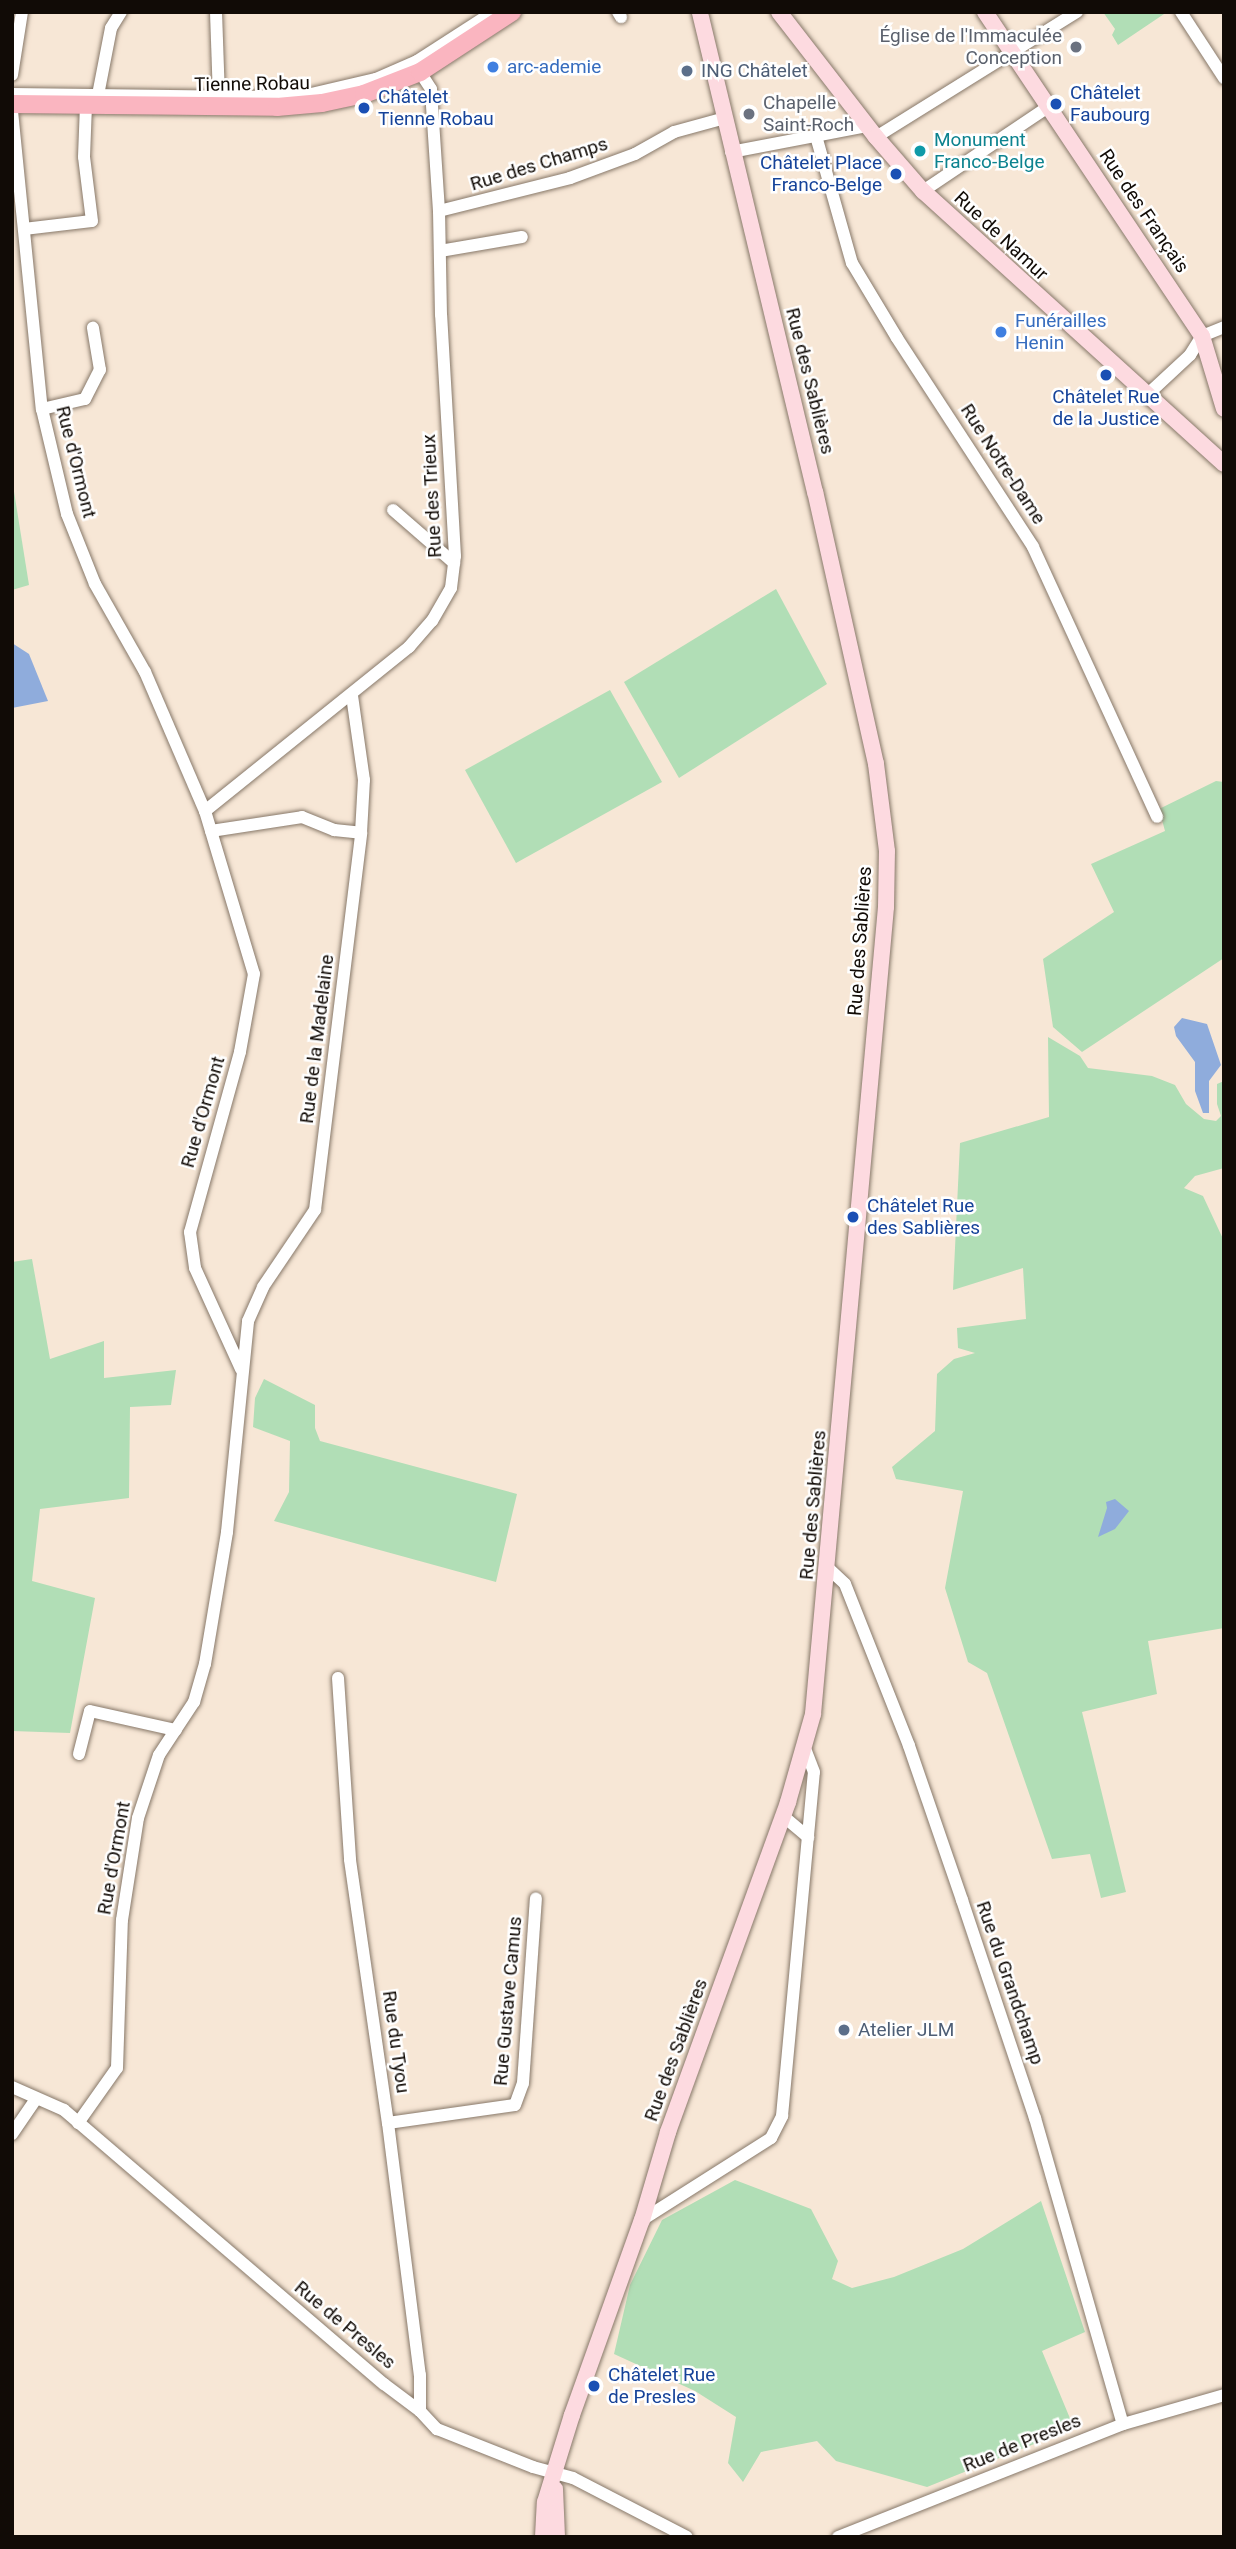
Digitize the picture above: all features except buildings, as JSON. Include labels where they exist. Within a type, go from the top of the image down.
[{"type":"main road","name":"Tienne Robau","points":[[12,104],[92,100],[303,105],[364,93],[420,72],[512,12]]},
{"type":"main road","name":"Rue des Sablières","points":[[542,2537],[545,2502],[554,2472],[642,2220],[668,2132],[790,1797],[813,1714],[886,907],[887,851],[876,764],[815,492],[732,152],[723,96],[700,12]]},
{"type":"main road","name":"Rue de Namur","points":[[779,12],[871,132],[923,191],[1224,464]]},
{"type":"main road","name":"Rue des Français","points":[[985,12],[1202,336],[1224,409]]},
{"type":"main road","points":[[554,2472],[557,2537]]},
{"type":"street","points":[[12,75],[22,12]]},
{"type":"street","points":[[24,229],[92,221],[85,157],[92,100],[111,28],[121,12]]},
{"type":"street","points":[[216,12],[219,96]]},
{"type":"street","name":"Tienne Robau","points":[[12,94],[92,100],[311,94],[376,79],[417,61],[493,12]]},
{"type":"street","points":[[732,152],[816,136],[871,132],[1013,53],[1077,12]]},
{"type":"street","points":[[1181,12],[1224,78]]},
{"type":"street","name":"Rue des Trieux","points":[[205,811],[352,695],[409,646],[432,621],[451,588],[454,563],[439,211],[430,89],[420,72]]},
{"type":"street","points":[[923,191],[1048,107]]},
{"type":"street","name":"Rue d'Ormont","points":[[12,111],[42,409],[71,525],[95,584],[145,672],[205,811],[254,974],[240,1052],[190,1232],[195,1268],[242,1369],[227,1532],[211,1632],[194,1702],[159,1755],[138,1818],[121,1920],[117,2068],[78,2123]]},
{"type":"street","name":"Rue des Champs","points":[[439,211],[570,178],[635,154],[674,132],[725,118]]},
{"type":"street","name":"Rue Notre-Dame","points":[[816,136],[852,262],[897,338],[1033,547],[1157,817]]},
{"type":"street","points":[[440,251],[522,237]]},
{"type":"street","points":[[1147,396],[1190,355],[1202,336],[1224,327]]},
{"type":"street","points":[[42,409],[85,399],[100,370],[93,328]]},
{"type":"street","points":[[393,510],[454,563]]},
{"type":"street","name":"Rue de la Madelaine","points":[[242,1369],[248,1321],[263,1287],[315,1210],[361,833],[364,780],[352,695]]},
{"type":"street","points":[[211,831],[302,817],[334,830],[361,833]]},
{"type":"street","name":"Rue du Grandchamp","points":[[828,1568],[845,1584],[909,1746],[958,1887],[1035,2118],[1123,2424]]},
{"type":"street","name":"Rue du Tyou","points":[[338,1678],[350,1860],[388,2123],[419,2375],[420,2411]]},
{"type":"street","points":[[79,1754],[90,1711],[176,1730]]},
{"type":"street","points":[[642,2220],[771,2138],[782,2116],[814,1772],[804,1746]]},
{"type":"street","points":[[790,1797],[811,1807]]},
{"type":"street","points":[[783,1816],[808,1837]]},
{"type":"street","name":"Rue Gustave Camus","points":[[388,2123],[515,2105],[523,2083],[536,1898]]},
{"type":"street","name":"Rue de Presles","points":[[12,2087],[64,2110],[438,2429],[533,2468],[573,2478],[687,2537]]},
{"type":"street","points":[[12,2098],[31,2097]]},
{"type":"street","points":[[12,2134],[31,2097]]},
{"type":"street","points":[[651,2190],[670,2204]]},
{"type":"street","name":"Rue de Presles","points":[[838,2537],[1123,2424],[1224,2395]]},
{"type":"green space","points":[[1103,12],[1167,12],[1118,45],[1112,35],[1115,29]]},
{"type":"green space","points":[[12,479],[29,585],[12,590]]},
{"type":"green space","points":[[776,589],[827,684],[679,778],[624,682]]},
{"type":"green space","points":[[610,690],[662,782],[516,863],[465,770]]},
{"type":"green space","points":[[1216,781],[1224,782],[1224,958],[1082,1052],[1053,1027],[1043,959],[1114,912],[1091,864],[1165,831],[1159,809]]},
{"type":"green space","points":[[1048,1037],[1080,1056],[1088,1068],[1152,1076],[1175,1085],[1186,1104],[1204,1119],[1216,1121],[1221,1116],[1217,1104],[1217,1084],[1224,1081],[1224,1168],[1195,1176],[1184,1188],[1203,1196],[1224,1241],[1224,1628],[1148,1641],[1157,1694],[1082,1712],[1126,1892],[1101,1898],[1090,1854],[1052,1859],[987,1673],[968,1662],[945,1588],[963,1491],[896,1479],[892,1467],[935,1431],[937,1374],[954,1359],[975,1353],[958,1348],[957,1328],[1026,1319],[1023,1268],[953,1290],[960,1143],[1049,1117]]},
{"type":"green space","points":[[32,1259],[50,1359],[104,1341],[104,1378],[176,1370],[171,1405],[130,1407],[129,1498],[40,1509],[32,1581],[95,1598],[70,1733],[12,1731],[12,1262]]},
{"type":"green space","points":[[264,1379],[315,1405],[315,1428],[320,1441],[517,1494],[496,1582],[274,1521],[289,1492],[290,1441],[253,1427],[255,1398]]},
{"type":"green space","points":[[735,2180],[811,2209],[838,2261],[832,2279],[852,2288],[894,2277],[963,2249],[1041,2201],[1085,2332],[1042,2351],[1074,2428],[927,2487],[836,2461],[817,2441],[761,2452],[743,2482],[728,2463],[736,2417],[695,2391],[614,2354],[630,2285],[662,2220]]},
{"type":"water","points":[[12,643],[29,654],[48,701],[12,708]]},
{"type":"water","points":[[1182,1018],[1207,1024],[1221,1065],[1209,1081],[1209,1113],[1203,1113],[1195,1091],[1195,1062],[1176,1036],[1174,1027]]},
{"type":"water","points":[[1115,1499],[1129,1511],[1115,1529],[1098,1537],[1107,1508],[1106,1502]]},
{"type":"place","name":"Église de l'Immaculée Conception","points":[[1076,47]]},
{"type":"place","name":"arc-ademie","points":[[493,67]]},
{"type":"place","name":"ING Châtelet","points":[[687,71]]},
{"type":"place","name":"Châtelet Faubourg","points":[[1056,104]]},
{"type":"place","name":"Châtelet Tienne Robau","points":[[364,108]]},
{"type":"place","name":"Chapelle Saint-Roch","points":[[749,114]]},
{"type":"place","name":"Monument Franco-Belge","points":[[920,151]]},
{"type":"place","name":"Châtelet Place Franco-Belge","points":[[896,174]]},
{"type":"place","name":"Funérailles Henin","points":[[1001,332]]},
{"type":"place","name":"Châtelet Rue de la Justice","points":[[1106,375]]},
{"type":"place","name":"Châtelet Rue des Sablières","points":[[853,1217]]},
{"type":"place","name":"Atelier JLM","points":[[844,2030]]},
{"type":"place","name":"Châtelet Rue de Presles","points":[[594,2386]]}]
